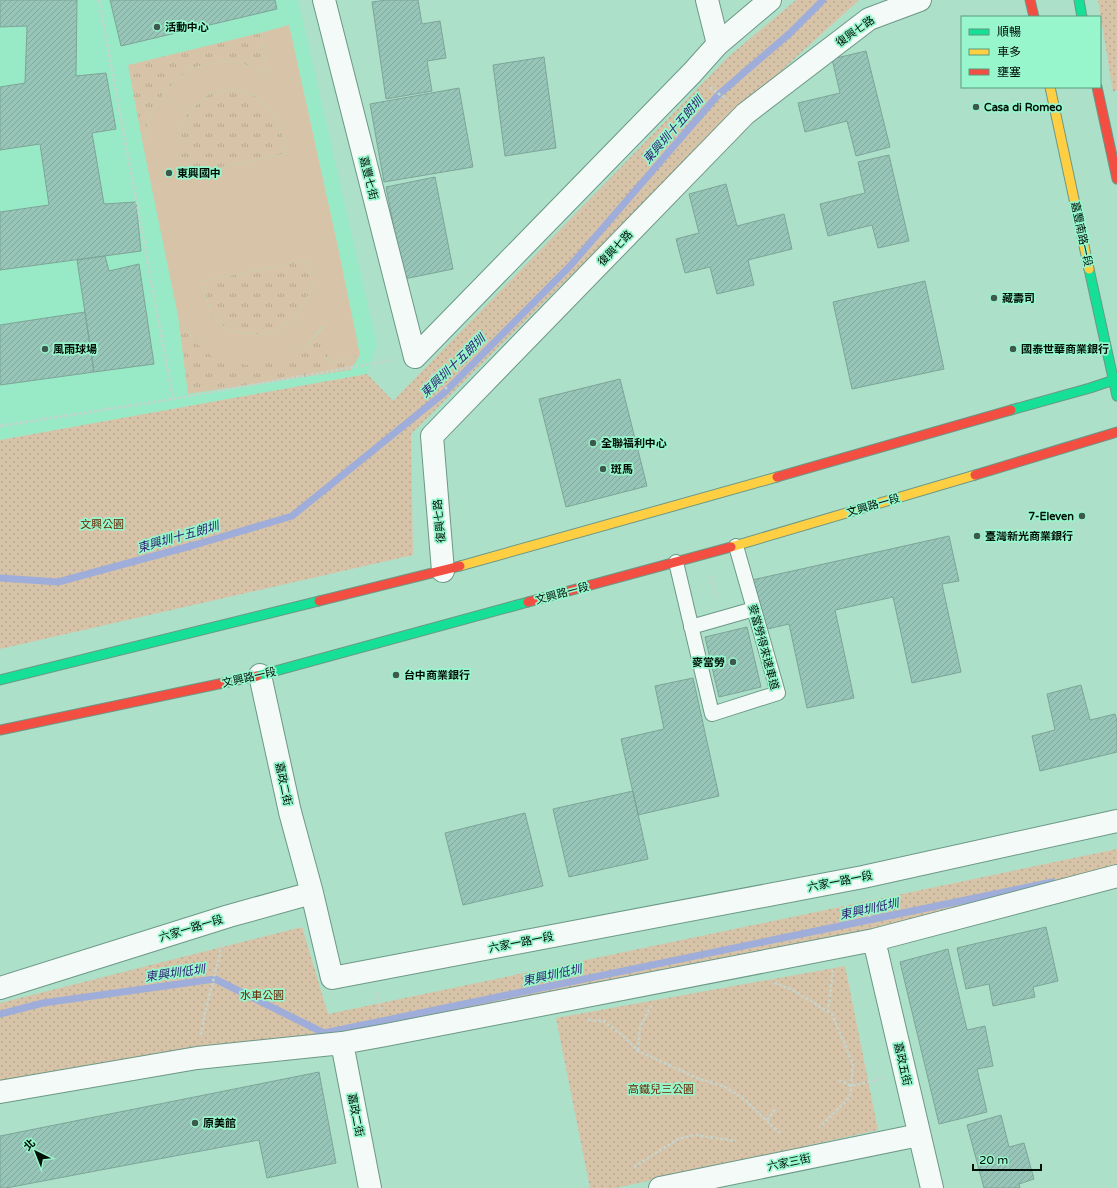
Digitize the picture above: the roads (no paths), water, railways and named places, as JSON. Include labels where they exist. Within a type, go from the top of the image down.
[{"type":"street","name":"嘉豐七街","points":[[324,0],[414,357],[692,73],[718,44]]},
{"type":"street","points":[[707,0],[718,44],[770,0]]},
{"type":"street","name":"復興七路","points":[[443,571],[432,436],[745,114],[869,19],[920,0]]},
{"type":"street","points":[[1030,0],[1034,16]]},
{"type":"street","points":[[1079,0],[1082,16]]},
{"type":"street","name":"嘉豐南路一段","points":[[1050,88],[1115,380],[1117,396]]},
{"type":"street","points":[[1097,88],[1117,179]]},
{"type":"street","points":[[0,680],[443,571],[1115,380]]},
{"type":"street","name":"文興路一段","points":[[0,730],[260,675],[736,546],[1117,432]]},
{"type":"street","name":"嘉政二街","points":[[260,675],[290,812],[312,893]]},
{"type":"street","name":"六家一路一段","points":[[0,988],[229,916],[312,893],[332,978],[863,877],[1117,821]]},
{"type":"street","points":[[0,1092],[197,1058],[342,1043],[386,1035],[874,940],[1117,876]]},
{"type":"street","name":"嘉政五街","points":[[874,940],[932,1188]]},
{"type":"street","name":"嘉政二街","points":[[342,1043],[370,1188]]},
{"type":"street","name":"六家三街","points":[[660,1188],[919,1135]]},
{"type":"lane","name":"麥當勞得來速車道","points":[[676,562],[712,714],[778,693],[736,546]]},
{"type":"lane","points":[[691,627],[754,609]]},
{"type":"waterway","name":"東興圳十五朗圳","points":[[0,578],[58,582],[198,544],[292,516],[444,393],[570,266],[718,95],[789,34],[823,0]]},
{"type":"waterway","name":"東興圳低圳","points":[[0,1014],[43,1003],[215,979],[324,1033],[1052,882]]},
{"type":"place","name":"活動中心","points":[[157,27]]},
{"type":"place","name":"Casa di Romeo","points":[[976,107]]},
{"type":"place","name":"東興國中","points":[[169,173]]},
{"type":"place","name":"藏壽司","points":[[994,298]]},
{"type":"place","name":"風雨球場","points":[[45,349]]},
{"type":"place","name":"國泰世華商業銀行","points":[[1013,349]]},
{"type":"place","name":"全聯福利中心","points":[[593,443]]},
{"type":"place","name":"斑馬","points":[[603,469]]},
{"type":"place","name":"7-Eleven","points":[[1082,516]]},
{"type":"place","name":"臺灣新光商業銀行","points":[[977,536]]},
{"type":"place","name":"麥當勞","points":[[733,662]]},
{"type":"place","name":"台中商業銀行","points":[[396,675]]},
{"type":"place","name":"原美館","points":[[195,1123]]},
{"type":"park label","name":"文興公園","points":[[102,524]]},
{"type":"park label","name":"水車公園","points":[[262,995]]},
{"type":"park label","name":"高鐵兒三公園","points":[[661,1089]]}]
